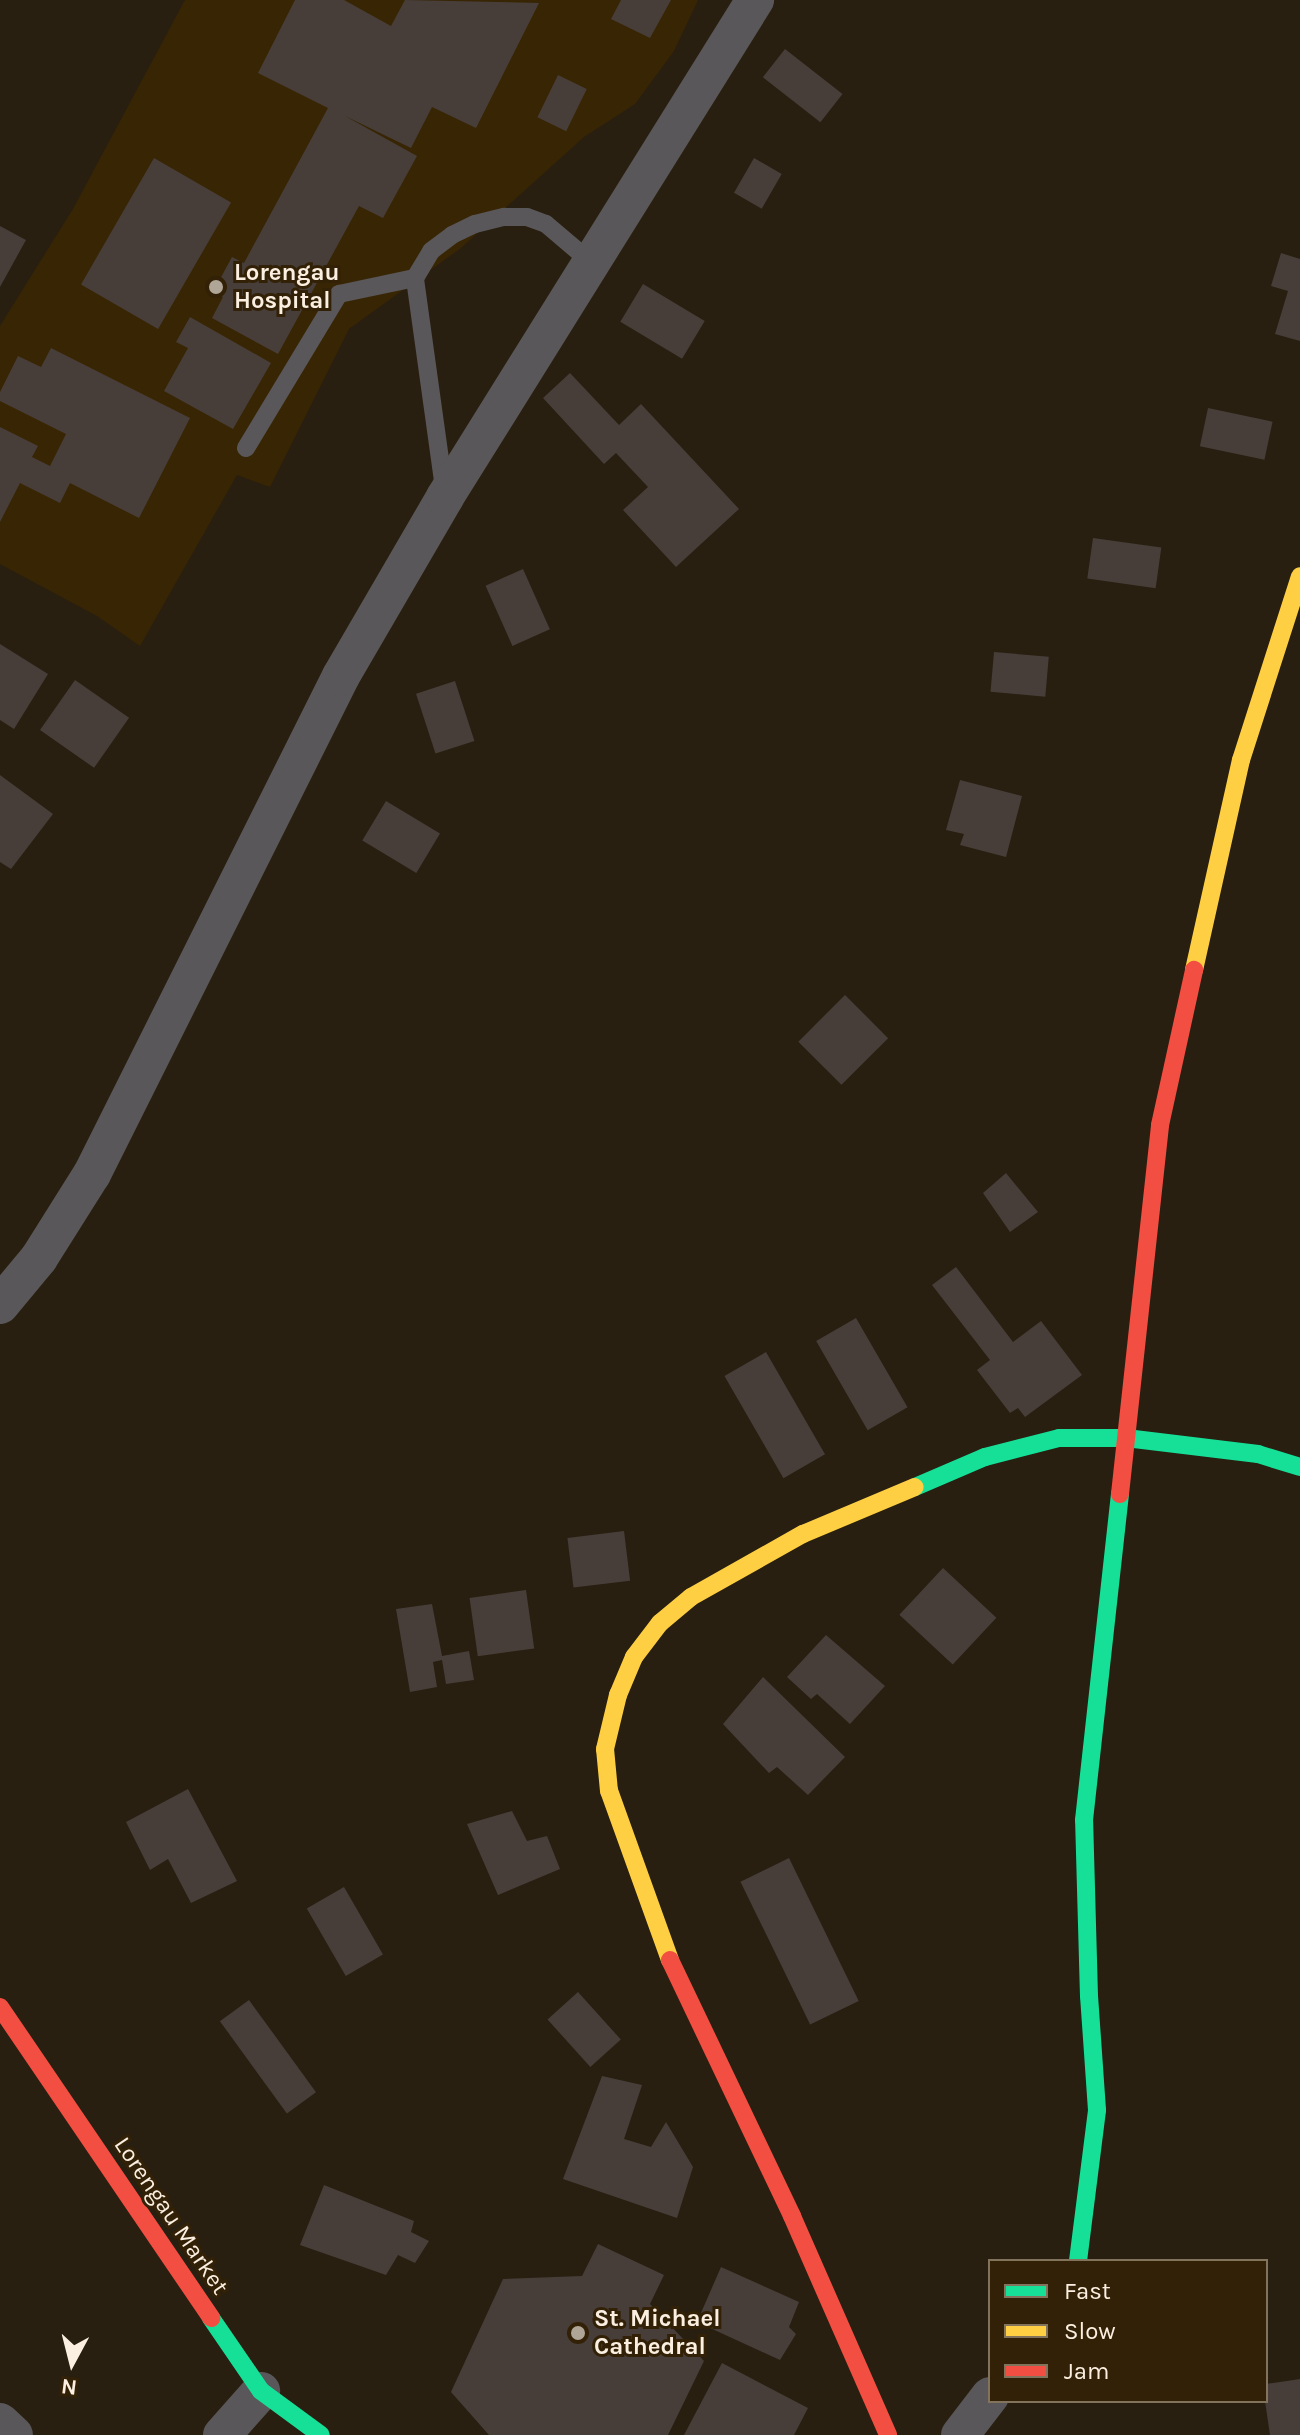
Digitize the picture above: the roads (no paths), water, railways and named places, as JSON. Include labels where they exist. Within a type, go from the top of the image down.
[{"type":"street","points":[[0,1305],[39,1258],[92,1174],[341,676],[445,497],[755,0]]},
{"type":"street","points":[[1078,2259],[1097,2110],[1089,1996],[1084,1820],[1160,1125],[1241,760],[1300,576]]},
{"type":"street","points":[[888,2435],[792,2216],[668,1956],[609,1791],[605,1749],[618,1695],[634,1657],[660,1623],[691,1597],[803,1534],[985,1457],[1059,1438],[1126,1438],[1258,1454],[1300,1467]]},
{"type":"street","name":"Lorengau Market","points":[[0,2007],[261,2391],[321,2435]]},
{"type":"street","points":[[222,2435],[261,2391]]},
{"type":"street","points":[[960,2435],[988,2399]]},
{"type":"street","points":[[0,2422],[14,2435]]},
{"type":"lane","points":[[445,497],[415,278],[431,251],[452,235],[504,217],[527,217],[546,224],[592,263]]},
{"type":"lane","points":[[246,448],[339,294],[415,278]]},
{"type":"place","name":"Lorengau Hospital","points":[[216,287]]},
{"type":"place","name":"St. Michael Cathedral","points":[[578,2333]]}]
